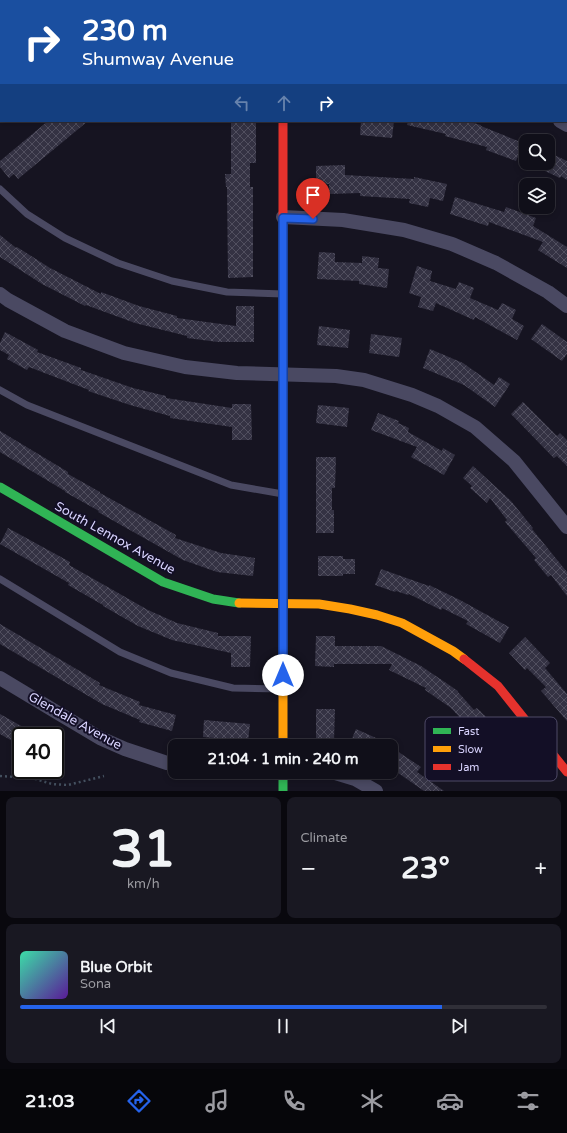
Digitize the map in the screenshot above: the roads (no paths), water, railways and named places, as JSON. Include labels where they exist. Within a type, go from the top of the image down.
[{"type":"street","points":[[283,122],[283,739]]},
{"type":"street","points":[[283,218],[343,220],[404,230],[452,244],[496,263],[548,292],[567,306]]},
{"type":"street","points":[[0,294],[8,300],[65,331],[124,353],[185,367],[237,373],[336,376],[364,380],[412,394],[438,406],[475,427],[514,461],[567,527]]},
{"type":"street","name":"South Lennox Avenue","points":[[0,487],[162,582],[213,599],[243,604],[319,604],[377,615],[402,623],[453,651],[498,686],[523,717]]},
{"type":"street","name":"Glendale Avenue","points":[[0,678],[100,738],[168,763]]},
{"type":"street","name":"South Lennox Avenue","points":[[557,760],[567,772]]},
{"type":"street","points":[[283,779],[283,791]]},
{"type":"street","points":[[355,779],[376,791]]},
{"type":"lane","points":[[0,189],[27,214],[59,234],[118,263],[172,281],[227,292],[283,294]]},
{"type":"lane","points":[[0,390],[27,405],[231,485],[283,494]]},
{"type":"lane","points":[[0,579],[120,652],[171,674],[233,688],[283,689]]}]
